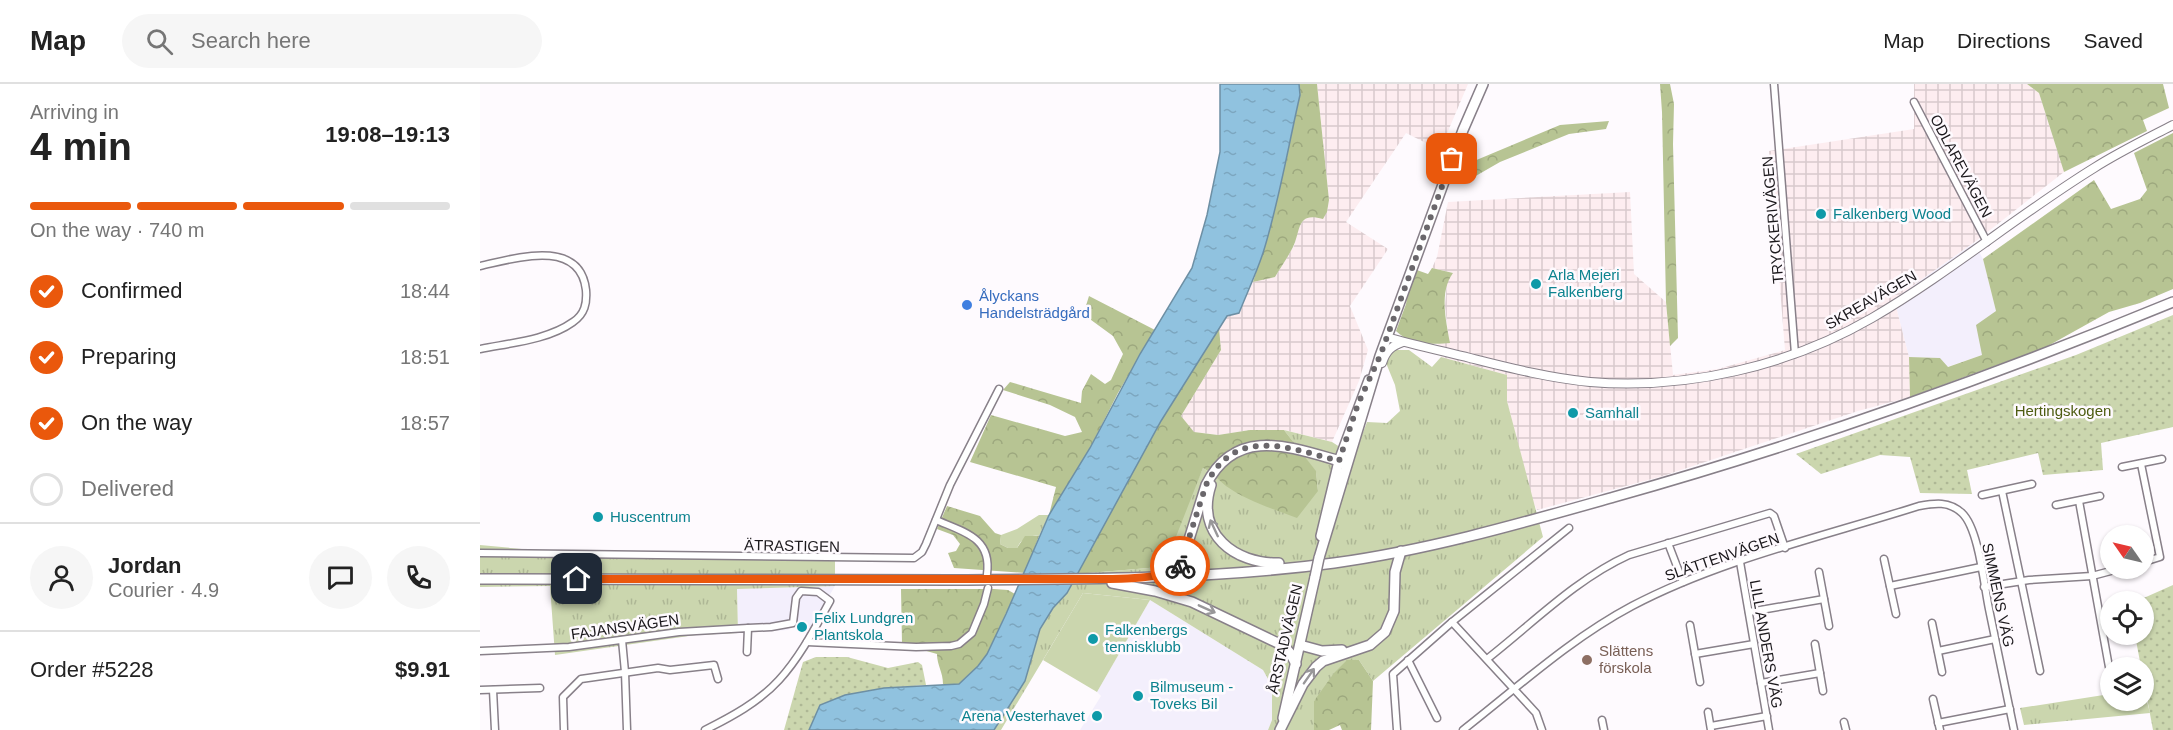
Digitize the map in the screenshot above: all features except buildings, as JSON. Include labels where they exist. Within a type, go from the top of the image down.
[{"type":"main road","name":"ÅRSTADVÄGEN","points":[[1281,729],[1319,558],[1324,523],[1358,404],[1380,356],[1463,130],[1483,84]]},
{"type":"main road","points":[[480,579],[1086,579],[1247,572],[1401,551],[1507,528],[1706,471],[2088,337],[2173,302]]},
{"type":"main road","name":"ÅRSTADVÄGEN","points":[[1343,462],[1371,392],[1380,356]]},
{"type":"main road","points":[[1146,577],[1174,572],[1181,564],[1206,485],[1226,458],[1236,452],[1264,444],[1287,447],[1343,462]]},
{"type":"main road","points":[[1216,470],[1208,496],[1209,514],[1214,530],[1225,545],[1232,552],[1248,560],[1300,566]]},
{"type":"main road","points":[[1281,729],[1303,684],[1316,666],[1323,661],[1370,645],[1379,639],[1389,627],[1394,611],[1395,572],[1401,551]]},
{"type":"main road","points":[[1086,579],[1141,588],[1203,607],[1287,649],[1296,664]]},
{"type":"main road","points":[[1269,639],[1295,640],[1305,621]]},
{"type":"main road","points":[[1300,645],[1322,651],[1348,652]]},
{"type":"street","name":"TRYCKERIVÄGEN","points":[[1774,84],[1795,354]]},
{"type":"street","name":"ODLAREVÄGEN","points":[[1914,102],[1988,242]]},
{"type":"street","name":"SKREAVÄGEN","points":[[1387,337],[1541,375],[1593,382],[1643,382],[1707,377],[1743,370],[1795,354],[1872,318],[1988,242],[2092,169],[2173,125]]},
{"type":"street","points":[[480,266],[546,254],[560,257],[578,270],[585,281],[586,297],[584,310],[572,323],[544,335],[480,349]]},
{"type":"street","points":[[1371,392],[1388,350],[1403,342]]},
{"type":"street","name":"ÄTRASTIGEN","points":[[480,554],[910,558],[922,552],[950,485],[999,389]]},
{"type":"street","points":[[2122,467],[2162,459]]},
{"type":"street","points":[[2141,464],[2153,525]]},
{"type":"street","points":[[1982,495],[2032,484]]},
{"type":"street","points":[[2002,491],[2040,671]]},
{"type":"street","points":[[2056,505],[2100,496]]},
{"type":"street","points":[[2079,501],[2107,657]]},
{"type":"street","name":"SIMMENS VÄG","points":[[1919,506],[1945,503],[1963,514],[1969,523],[1981,567],[2014,730]]},
{"type":"street","name":"SLÄTTENVÄGEN","points":[[1463,730],[1564,650],[1630,607],[1683,582],[1740,562],[1919,506]]},
{"type":"street","points":[[1487,659],[1598,570],[1629,555],[1770,513],[1774,516],[1785,548]]},
{"type":"street","points":[[936,520],[968,534],[983,547],[988,560],[987,574]]},
{"type":"street","points":[[1397,730],[1393,674],[1452,622],[1569,528]]},
{"type":"street","points":[[2154,528],[2160,557],[2154,559]]},
{"type":"street","points":[[1668,543],[1683,582]]},
{"type":"street","points":[[1884,559],[1896,614]]},
{"type":"street","name":"LILL ANDERS VÄG","points":[[1740,562],[1769,730]]},
{"type":"street","points":[[1890,586],[1981,567]]},
{"type":"street","points":[[1819,572],[1829,626]]},
{"type":"street","points":[[1984,587],[2020,581],[2100,574]]},
{"type":"street","points":[[705,730],[740,711],[771,688],[807,642],[916,646],[959,644],[972,633],[988,588]]},
{"type":"street","name":"FAJANSVÄGEN","points":[[480,651],[569,647],[690,631],[771,627],[793,623],[796,598],[801,591],[819,592],[830,601],[807,642]]},
{"type":"street","points":[[1749,612],[1824,599]]},
{"type":"street","points":[[1452,622],[1536,713],[1542,730]]},
{"type":"street","points":[[1932,623],[1942,672]]},
{"type":"street","points":[[1690,625],[1700,682]]},
{"type":"street","points":[[747,652],[748,628]]},
{"type":"street","points":[[1938,651],[1995,639]]},
{"type":"street","points":[[621,640],[626,672],[627,730]]},
{"type":"street","points":[[1695,654],[1754,644]]},
{"type":"street","points":[[1815,644],[1823,691]]},
{"type":"street","points":[[1408,660],[1437,718]]},
{"type":"street","points":[[564,730],[563,697],[581,679],[658,668],[670,670],[714,665],[718,679]]},
{"type":"street","points":[[1761,683],[1820,673]]},
{"type":"street","points":[[480,690],[540,688]]},
{"type":"street","points":[[493,690],[495,730]]},
{"type":"street","points":[[1933,699],[1939,726],[2010,709]]},
{"type":"street","points":[[1708,712],[1711,728],[1767,716]]},
{"type":"street","points":[[1602,720],[1604,730]]},
{"type":"street","points":[[1844,722],[1846,730]]},
{"type":"shaded area","points":[[1317,84],[1468,84],[1440,150],[1406,133],[1346,222],[1388,249],[1350,306],[1368,350],[1359,381],[1332,442],[1284,430],[1250,430],[1218,435],[1193,432],[1181,416],[1221,350],[1219,328],[1227,316],[1243,303],[1253,282],[1275,277],[1294,246],[1299,227],[1304,219],[1327,212],[1329,200]]},
{"type":"shaded area","points":[[1914,84],[2027,84],[2039,93],[2064,172],[1976,241],[1894,299],[1909,357],[1910,397],[1858,411],[1663,476],[1537,510],[1532,499],[1507,401],[1507,375],[1441,357],[1434,345],[1449,342],[1445,306],[1447,281],[1453,273],[1432,268],[1437,257],[1448,202],[1630,192],[1634,274],[1666,302],[1673,375],[1718,369],[1785,350],[1769,151],[1914,129]]},
{"type":"shaded area","points":[[1974,243],[1983,259],[1996,311],[1982,355],[1947,367],[1940,358],[1909,357],[1894,299]]},
{"type":"shaded area","points":[[835,586],[807,634],[793,625],[788,630],[738,633],[737,589]]},
{"type":"shaded area","points":[[1150,600],[1263,670],[1272,686],[1272,720],[1268,730],[1080,730],[1101,696],[1097,692]]},
{"type":"green space","points":[[1299,84],[1317,84],[1329,200],[1327,212],[1323,219],[1314,217],[1304,220],[1293,247],[1275,277],[1253,282],[1284,166],[1300,95]]},
{"type":"green space","points":[[1660,84],[1670,84],[1674,104],[1678,338],[1670,346],[1666,302]]},
{"type":"green space","points":[[2027,84],[2163,84],[2169,108],[2143,120],[2147,131],[2064,172],[2039,93]]},
{"type":"green space","points":[[1609,121],[1606,129],[1569,134],[1500,162],[1467,181],[1453,176],[1455,169],[1560,125]]},
{"type":"green space","points":[[2173,133],[2173,289],[2140,303],[2109,312],[2046,347],[1910,397],[1909,357],[1940,358],[1948,367],[1982,355],[1976,325],[1996,311],[1983,259],[2094,180],[2111,209],[2140,199],[2147,190],[2134,153]]},
{"type":"green space","points":[[1432,268],[1453,273],[1445,297],[1450,343],[1429,344],[1414,341],[1396,331],[1406,304],[1414,269],[1428,274]]},
{"type":"green space","points":[[1089,296],[1155,330],[1118,393],[1090,448],[1049,515],[1056,487],[970,462],[991,415],[1065,436],[1082,432],[1075,417],[1050,405],[1003,390],[1010,382],[1081,403],[1082,391],[1091,374],[1105,384],[1111,380],[1123,354],[1113,336],[1087,317],[1084,312]]},
{"type":"green space","name":"Hertingskogen","points":[[2173,315],[2173,427],[2101,443],[2103,470],[2043,475],[2038,453],[1967,470],[1972,494],[1920,493],[1910,457],[1880,455],[1821,474],[1796,454],[2076,355]]},
{"type":"green space","points":[[1219,328],[1221,350],[1181,416],[1194,432],[1218,435],[1250,430],[1284,430],[1316,471],[1318,491],[1297,518],[1243,496],[1203,468],[1168,557],[1149,568],[1076,574],[1161,421]]},
{"type":"green space","points":[[1393,350],[1409,350],[1432,367],[1441,357],[1507,375],[1507,401],[1543,537],[1373,681],[1359,660],[1314,701],[1314,730],[1268,730],[1272,720],[1272,686],[1263,670],[1150,600],[1083,593],[1001,730],[994,730],[1032,657],[1040,629],[1053,608],[1067,593],[1076,574],[1149,568],[1203,468],[1216,476],[1318,491],[1316,472],[1284,430],[1332,442],[1354,456],[1367,422],[1387,423],[1400,411],[1395,385],[1386,363]]},
{"type":"green space","points":[[947,506],[980,516],[995,533],[1001,535],[1000,544],[1008,548],[1017,548],[1025,536],[1039,536],[1025,573],[954,568],[948,553],[956,551],[960,544],[953,535],[937,529]]},
{"type":"green space","points":[[1039,515],[1049,515],[1039,536],[1026,538],[1017,548],[1008,548],[1000,544],[1001,535],[1017,529]]},
{"type":"green space","points":[[480,545],[544,551],[835,560],[835,586],[737,589],[738,633],[696,635],[555,655],[550,586],[480,587]]},
{"type":"green space","points":[[2173,585],[2173,730],[2153,730],[2149,711],[2154,711],[2154,657],[2139,657],[2137,645],[2154,645],[2154,593]]},
{"type":"green space","points":[[901,589],[994,589],[1008,590],[1015,594],[987,654],[978,666],[959,684],[943,684],[937,654],[902,644]]},
{"type":"green space","points":[[1083,593],[1150,600],[1097,692],[1043,660]]},
{"type":"green space","points":[[816,657],[847,657],[888,668],[918,662],[922,665],[926,685],[884,688],[820,705],[809,730],[784,730],[803,662]]},
{"type":"green space","points":[[1347,660],[1359,660],[1373,681],[1371,730],[1342,730],[1340,725],[1329,730],[1314,730],[1314,701],[1334,673]]},
{"type":"green space","points":[[2100,696],[2100,711],[2150,711],[2150,713],[2024,725],[2020,708]]},
{"type":"water","points":[[1220,84],[1299,84],[1300,95],[1283,174],[1269,234],[1260,261],[1239,313],[1227,316],[1161,421],[1067,593],[1053,608],[1040,629],[1025,681],[994,730],[809,730],[820,705],[845,695],[884,688],[959,684],[987,654],[1049,515],[1090,448],[1140,354],[1192,268],[1207,215],[1220,152]]},
{"type":"way so far","points":[[1180,566],[1206,485],[1226,458],[1246,448],[1264,444],[1314,453],[1339,461],[1358,404],[1380,356],[1452,159]]},
{"type":"place","name":"Falkenberg Wood","points":[[1821,214]]},
{"type":"place","name":"Arla Mejeri Falkenberg","points":[[1536,284]]},
{"type":"place","name":"Ålyckans Handelsträdgård","points":[[967,305]]},
{"type":"place","name":"Samhall","points":[[1573,413]]},
{"type":"place","name":"Huscentrum","points":[[598,517]]},
{"type":"place","name":"Felix Lundgren Plantskola","points":[[802,627]]},
{"type":"place","name":"Falkenbergs tennisklubb","points":[[1093,639]]},
{"type":"place","name":"Slättens förskola","points":[[1587,660]]},
{"type":"place","name":"Bilmuseum - Toveks Bil","points":[[1138,696]]},
{"type":"place","name":"Arena Vesterhavet","points":[[1097,716]]},
{"type":"route","points":[[577,579],[1089,579],[1146,577],[1174,572],[1180,566]]}]
